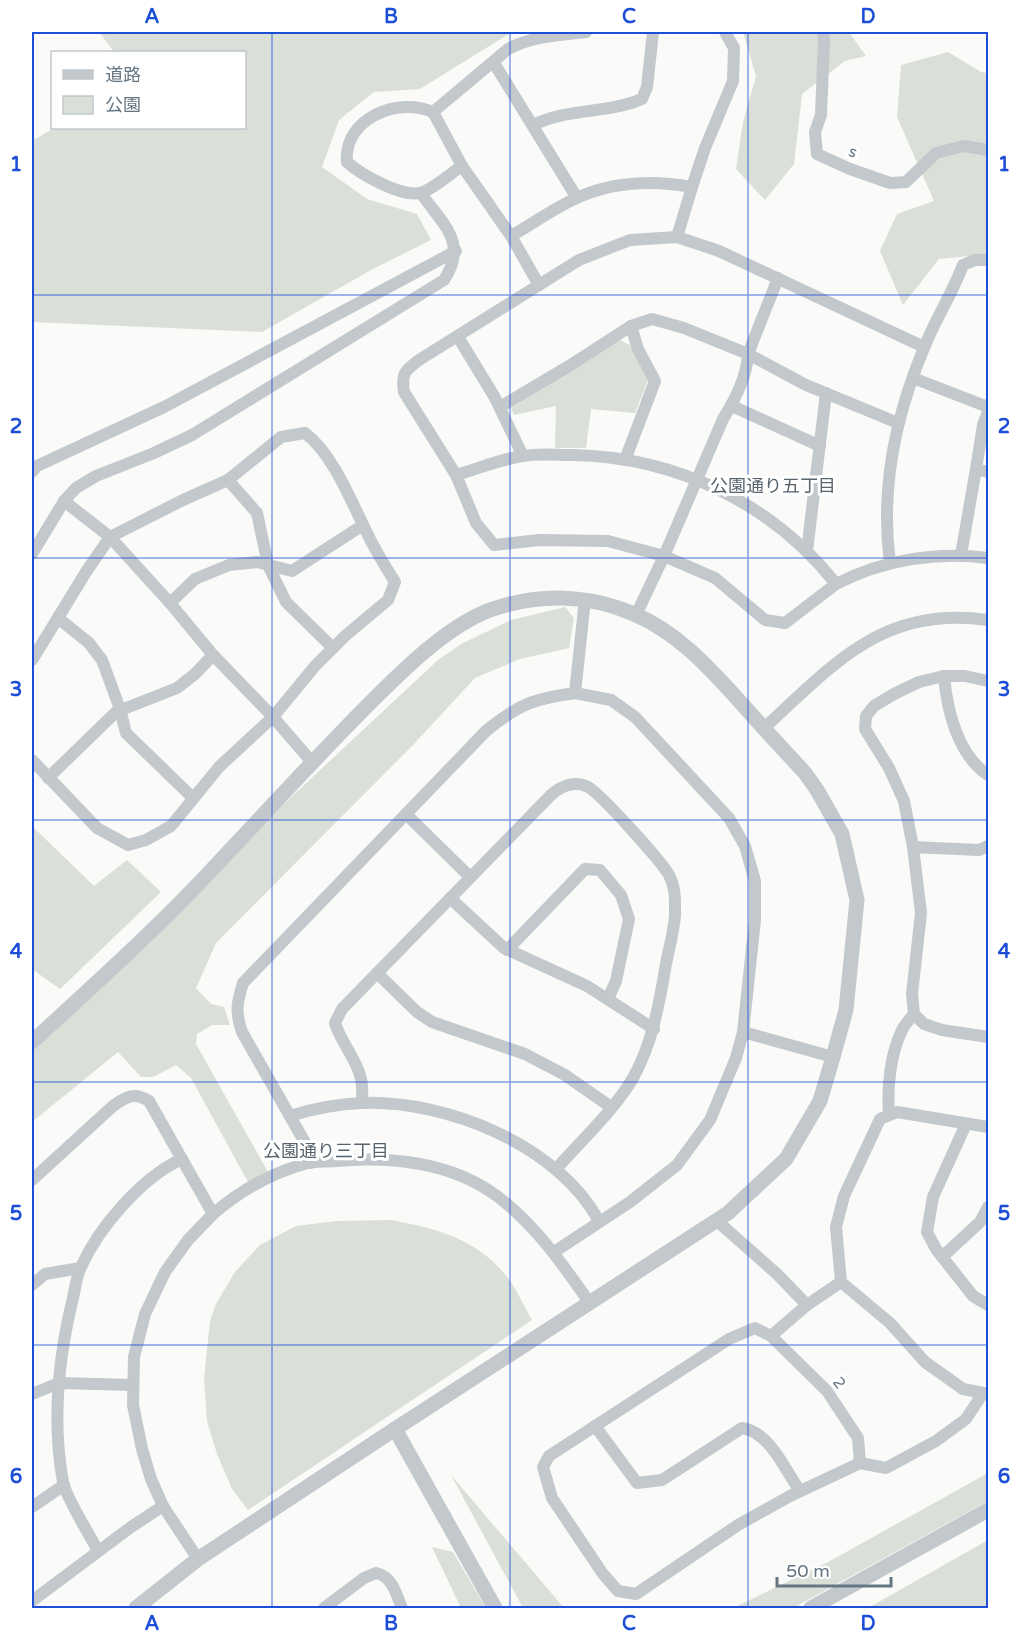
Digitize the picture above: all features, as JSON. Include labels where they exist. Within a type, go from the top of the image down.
[{"type":"street","points":[[433,112],[508,49],[537,38],[586,32]]},
{"type":"street","points":[[533,125],[548,117],[628,105],[642,99],[648,87],[653,32]]},
{"type":"street","points":[[677,237],[705,148],[733,81],[734,48],[725,32]]},
{"type":"street","name":"s","points":[[823,32],[821,115],[815,132],[817,154],[890,183],[906,182],[936,153],[964,146],[988,150]]},
{"type":"street","points":[[494,63],[577,198]]},
{"type":"street","points":[[462,166],[421,193],[411,194],[357,172],[347,162],[346,150],[351,136],[361,124],[374,115],[409,107],[422,107],[433,112],[462,166],[511,236],[539,285]]},
{"type":"street","points":[[511,236],[577,198],[613,185],[630,183],[692,187]]},
{"type":"street","points":[[32,554],[64,501],[76,488],[96,476],[192,435],[444,280],[453,266],[456,251],[452,237],[421,193]]},
{"type":"street","points":[[924,347],[719,251],[677,237],[630,240],[579,260],[419,360],[405,371],[402,382],[404,392],[456,475],[476,523],[494,545],[539,540],[608,541],[664,556],[715,578],[765,620],[785,623],[836,584],[890,563],[961,555],[988,558]]},
{"type":"street","points":[[32,472],[37,466],[164,406],[456,251]]},
{"type":"street","points":[[890,563],[886,522],[887,491],[898,423],[924,347],[963,265],[975,260],[988,260]]},
{"type":"street","points":[[636,615],[664,556],[696,478],[723,419],[732,405],[747,365],[748,354],[778,278]]},
{"type":"street","points":[[500,407],[631,326],[652,319],[684,328],[748,354],[806,385],[898,423]]},
{"type":"street","points":[[626,460],[655,381],[638,349],[631,326]]},
{"type":"street","points":[[458,337],[500,407],[523,456]]},
{"type":"street","points":[[913,378],[988,407]]},
{"type":"street","points":[[807,551],[826,393]]},
{"type":"street","points":[[732,405],[820,446]]},
{"type":"street","points":[[961,555],[982,471],[983,425],[988,412]]},
{"type":"street","points":[[32,660],[110,537],[228,480],[281,436],[305,433],[315,441],[334,469],[395,582],[388,600],[333,648],[273,717],[219,767],[171,826],[146,840],[128,845],[98,828],[32,760]]},
{"type":"street","points":[[456,475],[523,456],[590,455],[626,460],[696,478],[742,501],[781,526],[836,584]]},
{"type":"street","points":[[228,480],[257,513],[268,565],[286,602],[333,648]]},
{"type":"street","points":[[64,501],[110,537],[170,603],[213,655],[273,717],[311,761]]},
{"type":"street","points":[[170,603],[195,579],[229,565],[257,562],[292,571],[363,525]]},
{"type":"street","points":[[32,1042],[125,957],[218,864],[311,761],[404,669],[450,632],[489,610],[533,599],[560,597],[585,599],[636,615],[669,633],[699,657],[817,790],[842,834],[857,900],[846,1010],[834,1057],[820,1101],[786,1159],[717,1220],[198,1559],[141,1607]]},
{"type":"street","points":[[575,693],[585,599]]},
{"type":"street","points":[[58,618],[89,643],[102,660],[126,733],[193,798]]},
{"type":"street","points":[[764,728],[835,664],[874,636],[903,625],[934,619],[988,620]]},
{"type":"street","points":[[48,778],[116,712],[177,688],[195,674],[213,655]]},
{"type":"street","points":[[988,681],[964,676],[944,676],[919,682],[894,693],[874,706],[866,716],[865,729],[889,768],[904,801],[914,847],[921,913],[912,994],[914,1014],[924,1024],[942,1030],[988,1037]]},
{"type":"street","points":[[944,676],[950,712],[963,747],[988,776]]},
{"type":"street","points":[[310,1163],[308,1146],[237,1016],[238,998],[243,983],[486,731],[507,714],[527,703],[575,693],[611,700],[635,717],[729,818],[745,846],[755,881],[755,920],[743,1032],[736,1058],[710,1120],[676,1165],[646,1191],[554,1252]]},
{"type":"street","points":[[362,1103],[361,1080],[335,1023],[342,1009],[558,789],[570,784],[588,787],[664,867],[674,887],[675,918],[654,1029],[633,1077],[611,1107],[556,1169]]},
{"type":"street","points":[[406,814],[470,878]]},
{"type":"street","points":[[914,847],[979,850],[988,846]]},
{"type":"street","points":[[507,950],[585,869],[600,870],[621,895],[629,919],[616,981],[608,999]]},
{"type":"street","points":[[450,898],[507,950],[572,979],[654,1029]]},
{"type":"street","points":[[377,973],[417,1012],[432,1022],[525,1054],[565,1075],[611,1107]]},
{"type":"street","points":[[889,1115],[888,1095],[892,1061],[902,1029],[914,1014]]},
{"type":"street","points":[[743,1032],[834,1057]]},
{"type":"street","points":[[32,1180],[113,1106],[126,1096],[138,1095],[149,1101],[213,1214]]},
{"type":"street","points":[[290,1116],[362,1103],[418,1109],[468,1121],[538,1155],[578,1191],[599,1221]]},
{"type":"street","points":[[841,1282],[807,1305],[771,1336],[755,1328],[729,1339],[549,1456],[543,1467],[552,1498],[603,1574],[618,1591],[636,1594],[738,1526],[800,1491],[860,1463],[886,1468],[936,1441],[966,1419],[986,1393],[963,1389],[925,1362],[890,1323],[841,1282],[836,1227],[844,1196],[880,1119],[897,1112],[988,1127]]},
{"type":"street","points":[[966,1124],[933,1197],[927,1232],[942,1257],[973,1296],[988,1305]]},
{"type":"street","points":[[198,1559],[163,1506],[151,1479],[133,1405],[134,1357],[145,1314],[165,1272],[188,1240],[213,1214],[241,1193],[261,1182],[310,1163],[361,1158],[385,1159],[417,1163],[448,1172],[469,1180],[495,1195],[535,1230],[554,1252],[589,1302]]},
{"type":"street","points":[[98,1551],[64,1485],[56,1426],[59,1383],[70,1313],[80,1268],[111,1217],[169,1164],[182,1159]]},
{"type":"street","points":[[942,1257],[980,1222],[988,1207]]},
{"type":"street","points":[[717,1220],[777,1274],[807,1305]]},
{"type":"street","points":[[32,1285],[45,1274],[80,1268]]},
{"type":"street","name":"2","points":[[771,1336],[827,1391],[858,1438],[860,1463]]},
{"type":"street","points":[[32,1394],[59,1383],[133,1385]]},
{"type":"street","points":[[595,1426],[637,1483],[662,1480],[742,1428],[754,1430],[768,1443],[800,1491]]},
{"type":"street","points":[[395,1429],[495,1608]]},
{"type":"street","points":[[32,1507],[64,1485]]},
{"type":"street","points":[[32,1600],[163,1506]]},
{"type":"street","points":[[811,1608],[988,1510]]},
{"type":"street","points":[[324,1608],[364,1578],[376,1573],[386,1577],[391,1583],[402,1608]]},
{"type":"green space","points":[[99,32],[512,32],[420,89],[374,92],[339,120],[322,167],[367,199],[417,214],[431,240],[371,270],[262,332],[32,322],[32,141],[52,129],[246,129],[246,51],[113,51]]},
{"type":"green space","points":[[743,32],[849,32],[866,56],[845,61],[802,94],[794,164],[765,200],[736,169],[743,122],[756,76]]},
{"type":"green space","points":[[948,52],[981,72],[988,73],[988,254],[939,259],[903,305],[880,251],[897,214],[934,201],[897,117],[901,65]]},
{"type":"green space","points":[[620,340],[630,345],[648,380],[635,413],[591,409],[586,448],[555,448],[556,406],[514,415],[511,408]]},
{"type":"green space","points":[[565,607],[574,618],[569,648],[520,659],[475,678],[413,745],[216,943],[196,988],[211,1004],[224,1007],[230,1025],[212,1025],[197,1034],[196,1044],[269,1174],[249,1184],[191,1078],[176,1065],[153,1077],[141,1077],[118,1052],[32,1122],[32,1039],[438,660],[461,644],[511,620]]},
{"type":"green space","points":[[32,826],[94,886],[127,860],[161,892],[60,989],[32,969]]},
{"type":"green space","points":[[391,1220],[452,1236],[492,1260],[515,1289],[532,1320],[248,1510],[232,1489],[217,1454],[207,1421],[204,1379],[210,1321],[216,1304],[235,1272],[260,1245],[296,1226],[337,1221]]},
{"type":"green space","points":[[988,1473],[988,1501],[793,1608],[733,1608],[830,1561]]},
{"type":"green space","points":[[451,1475],[564,1608],[523,1608]]},
{"type":"green space","points":[[988,1540],[988,1608],[868,1608]]},
{"type":"green space","points":[[432,1547],[453,1552],[486,1608],[461,1608]]},
{"type":"district","name":"公園通り五丁目","points":[[773,486]]},
{"type":"district","name":"公園通り三丁目","points":[[326,1151]]}]
